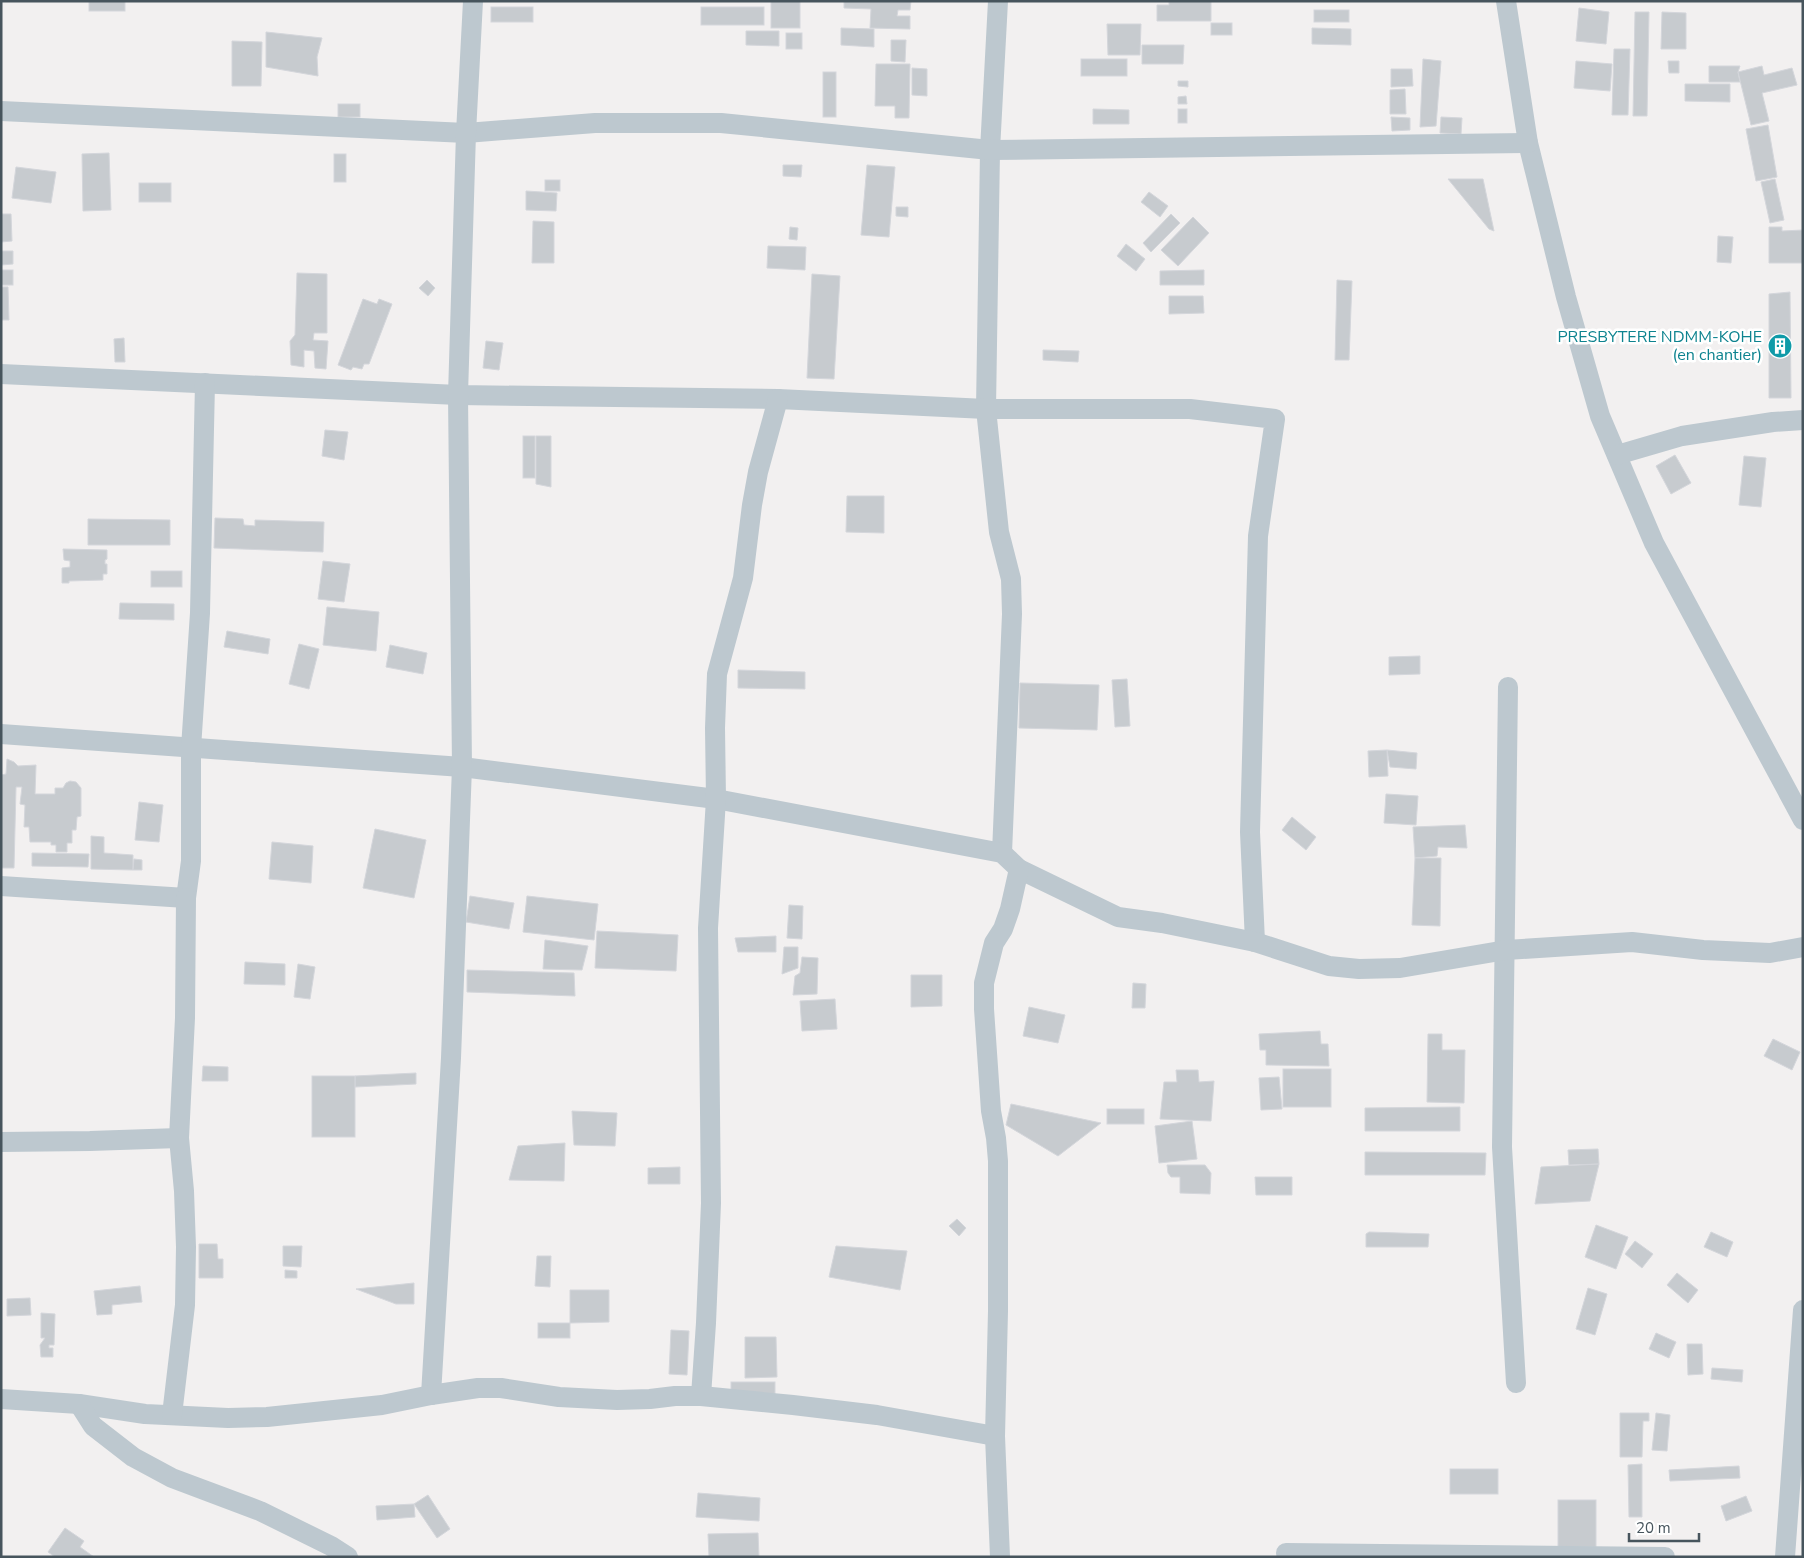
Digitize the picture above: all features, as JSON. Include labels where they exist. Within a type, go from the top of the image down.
[{"type":"street","points":[[431,1395],[451,1058],[462,767],[458,395],[466,133],[473,1]]},
{"type":"street","points":[[998,1],[990,150],[986,409],[999,532],[1011,579],[1012,614],[1002,853]]},
{"type":"street","points":[[1506,1],[1528,143],[1574,325],[1600,416],[1654,543],[1803,820]]},
{"type":"street","points":[[1,111],[466,133],[595,124],[721,124],[990,150],[1528,143]]},
{"type":"street","points":[[1,374],[458,395],[778,399],[986,409],[1190,409],[1275,419],[1258,536],[1250,832],[1255,942]]},
{"type":"street","points":[[172,1415],[185,1306],[186,1247],[184,1190],[179,1138],[185,1018],[186,898],[191,861],[191,748],[200,612],[205,383]]},
{"type":"street","points":[[701,1396],[711,1203],[708,928],[716,799],[715,728],[717,674],[742,578],[758,472],[778,399]]},
{"type":"street","points":[[1617,455],[1682,436],[1773,422],[1803,420]]},
{"type":"street","points":[[1508,687],[1502,1147],[1516,1383]]},
{"type":"street","points":[[1,734],[462,767],[716,799],[1002,853],[1019,869],[1118,917],[1162,923],[1255,942],[1329,966],[1359,969],[1400,968],[1506,950],[1632,942],[1703,950],[1770,953],[1803,947]]},
{"type":"street","points":[[1000,1557],[995,1436],[998,1311],[998,1161],[991,1111],[984,983],[994,944],[1003,930],[1010,909],[1019,869]]},
{"type":"street","points":[[1,886],[186,898]]},
{"type":"street","points":[[1,1142],[179,1138]]},
{"type":"street","points":[[1785,1557],[1803,1310]]},
{"type":"street","points":[[1,1399],[79,1404],[145,1414],[228,1418],[310,1414],[382,1405],[478,1388],[501,1388],[559,1397],[617,1400],[701,1396],[793,1404],[877,1415],[995,1436]]},
{"type":"street","points":[[79,1404],[93,1426],[134,1457],[172,1478],[260,1511],[331,1546],[348,1557]]},
{"type":"street","points":[[1286,1553],[1666,1557]]},
{"type":"building","points":[[89,1],[125,1],[125,11],[89,11]]},
{"type":"building","points":[[771,1],[800,1],[800,28],[771,28]]},
{"type":"building","points":[[844,1],[911,1],[910,10],[898,10],[897,16],[910,16],[910,29],[870,28],[871,9],[844,8]]},
{"type":"building","points":[[1169,1],[1211,1],[1211,21],[1157,21],[1157,5],[1169,5]]},
{"type":"building","points":[[491,7],[533,7],[533,22],[491,22]]},
{"type":"building","points":[[701,7],[764,7],[764,25],[701,25]]},
{"type":"building","points":[[1579,8],[1609,12],[1606,44],[1576,41]]},
{"type":"building","points":[[1314,10],[1349,10],[1349,22],[1314,22]]},
{"type":"building","points":[[1635,12],[1649,12],[1647,116],[1633,116]]},
{"type":"building","points":[[1662,12],[1686,13],[1686,49],[1661,49]]},
{"type":"building","points":[[1211,23],[1232,23],[1232,35],[1211,35]]},
{"type":"building","points":[[1107,24],[1141,24],[1140,55],[1108,55]]},
{"type":"building","points":[[841,28],[874,29],[874,47],[841,45]]},
{"type":"building","points":[[1312,28],[1351,29],[1351,45],[1312,44]]},
{"type":"building","points":[[746,31],[779,31],[779,46],[746,45]]},
{"type":"building","points":[[266,32],[322,38],[317,57],[318,76],[266,67]]},
{"type":"building","points":[[786,33],[802,33],[802,49],[786,49]]},
{"type":"building","points":[[891,40],[906,40],[905,62],[891,61]]},
{"type":"building","points":[[232,41],[262,42],[261,86],[232,86]]},
{"type":"building","points":[[1142,45],[1184,45],[1183,64],[1142,64]]},
{"type":"building","points":[[1614,49],[1630,49],[1628,115],[1612,115]]},
{"type":"building","points":[[1081,59],[1127,59],[1127,76],[1081,76]]},
{"type":"building","points":[[1423,59],[1441,61],[1436,126],[1420,127]]},
{"type":"building","points":[[1576,61],[1612,64],[1610,91],[1574,88]]},
{"type":"building","points":[[1668,61],[1679,61],[1679,73],[1669,73]]},
{"type":"building","points":[[876,64],[910,64],[909,118],[895,118],[895,106],[875,106]]},
{"type":"building","points":[[1709,66],[1740,66],[1738,72],[1740,82],[1709,82]]},
{"type":"building","points":[[1762,66],[1764,75],[1792,68],[1797,85],[1762,93],[1769,121],[1751,125],[1738,72]]},
{"type":"building","points":[[912,68],[927,69],[927,96],[912,95]]},
{"type":"building","points":[[1391,69],[1412,69],[1413,86],[1391,87]]},
{"type":"building","points":[[823,72],[836,72],[836,117],[823,117]]},
{"type":"building","points":[[1178,81],[1188,81],[1188,87],[1178,86]]},
{"type":"building","points":[[1685,84],[1730,84],[1730,102],[1685,101]]},
{"type":"building","points":[[1405,89],[1406,114],[1390,114],[1390,90]]},
{"type":"building","points":[[1186,96],[1187,104],[1178,104],[1178,97]]},
{"type":"building","points":[[338,104],[360,104],[360,117],[338,117]]},
{"type":"building","points":[[1093,109],[1129,110],[1129,124],[1093,124]]},
{"type":"building","points":[[1178,109],[1187,109],[1187,123],[1178,123]]},
{"type":"building","points":[[1391,117],[1410,118],[1410,130],[1392,131]]},
{"type":"building","points":[[1441,117],[1462,118],[1461,134],[1440,133]]},
{"type":"building","points":[[1768,125],[1777,177],[1756,181],[1746,129]]},
{"type":"building","points":[[109,153],[111,210],[83,211],[82,154]]},
{"type":"building","points":[[334,154],[346,154],[346,182],[334,182]]},
{"type":"building","points":[[783,165],[802,165],[801,177],[783,176]]},
{"type":"building","points":[[867,165],[895,167],[889,237],[861,235]]},
{"type":"building","points":[[16,167],[56,172],[51,203],[12,198]]},
{"type":"building","points":[[1448,179],[1483,179],[1494,231],[1489,229]]},
{"type":"building","points":[[1775,179],[1784,220],[1770,223],[1761,182]]},
{"type":"building","points":[[545,180],[560,180],[560,191],[545,191]]},
{"type":"building","points":[[139,183],[171,183],[171,202],[139,202]]},
{"type":"building","points":[[526,191],[557,193],[556,211],[526,210]]},
{"type":"building","points":[[1149,192],[1168,206],[1160,217],[1141,202]]},
{"type":"building","points":[[896,207],[908,207],[908,217],[896,216]]},
{"type":"building","points":[[1,214],[11,214],[12,241],[1,242]]},
{"type":"building","points":[[1171,214],[1180,223],[1151,252],[1143,243]]},
{"type":"building","points":[[1193,217],[1209,233],[1178,266],[1161,250]]},
{"type":"building","points":[[533,221],[554,222],[554,263],[532,263]]},
{"type":"building","points":[[790,227],[798,228],[797,240],[789,239]]},
{"type":"building","points":[[1769,227],[1782,227],[1782,231],[1803,230],[1803,263],[1769,263]]},
{"type":"building","points":[[1718,236],[1733,237],[1731,263],[1717,262]]},
{"type":"building","points":[[1126,244],[1145,259],[1136,271],[1117,256]]},
{"type":"building","points":[[768,246],[806,247],[805,270],[767,268]]},
{"type":"building","points":[[1,251],[13,251],[13,264],[1,265]]},
{"type":"building","points":[[1,270],[13,270],[13,285],[1,285]]},
{"type":"building","points":[[1204,270],[1204,285],[1160,285],[1160,271]]},
{"type":"building","points":[[297,273],[327,274],[327,333],[314,333],[313,340],[328,341],[326,369],[315,368],[314,351],[304,350],[304,367],[291,365],[290,341],[295,335]]},
{"type":"building","points":[[812,274],[840,276],[834,379],[807,378]]},
{"type":"building","points":[[427,280],[435,288],[428,296],[419,288]]},
{"type":"building","points":[[1337,280],[1352,281],[1349,360],[1335,360]]},
{"type":"building","points":[[1,287],[8,287],[9,320],[1,320]]},
{"type":"building","name":"PRESBYTERE NDMM-KOHE (en chantier)","points":[[1790,292],[1791,398],[1769,398],[1769,294]]},
{"type":"building","points":[[1169,296],[1203,296],[1204,313],[1169,314]]},
{"type":"building","points":[[363,299],[377,304],[379,299],[392,304],[369,364],[364,364],[362,369],[353,367],[351,370],[338,365]]},
{"type":"building","points":[[124,338],[125,362],[115,362],[114,339]]},
{"type":"building","points":[[486,341],[503,343],[499,370],[483,368]]},
{"type":"building","points":[[1043,350],[1079,351],[1078,362],[1043,360]]},
{"type":"building","points":[[325,430],[348,432],[344,460],[322,456]]},
{"type":"building","points":[[523,436],[535,436],[535,478],[523,478]]},
{"type":"building","points":[[536,436],[551,436],[551,487],[536,484]]},
{"type":"building","points":[[1675,455],[1691,483],[1671,494],[1656,466]]},
{"type":"building","points":[[1744,456],[1766,458],[1761,507],[1739,505]]},
{"type":"building","points":[[847,496],[884,496],[884,533],[846,532]]},
{"type":"building","points":[[215,518],[243,519],[244,525],[255,526],[255,520],[324,522],[323,552],[214,548]]},
{"type":"building","points":[[88,519],[170,520],[170,545],[88,545]]},
{"type":"building","points":[[63,549],[107,550],[105,564],[107,564],[107,574],[103,574],[103,580],[62,583],[62,568],[70,567],[70,561],[64,560]]},
{"type":"building","points":[[323,561],[350,564],[344,602],[318,599]]},
{"type":"building","points":[[151,571],[182,571],[182,587],[151,587]]},
{"type":"building","points":[[120,603],[174,604],[174,620],[119,619]]},
{"type":"building","points":[[327,607],[379,612],[376,651],[323,645]]},
{"type":"building","points":[[227,631],[270,639],[268,654],[224,647]]},
{"type":"building","points":[[299,644],[319,649],[309,689],[289,684]]},
{"type":"building","points":[[390,645],[427,653],[423,674],[386,667]]},
{"type":"building","points":[[1420,656],[1420,674],[1389,675],[1389,657]]},
{"type":"building","points":[[738,670],[805,672],[805,689],[738,688]]},
{"type":"building","points":[[1127,679],[1130,726],[1115,727],[1112,680]]},
{"type":"building","points":[[1020,683],[1099,685],[1097,730],[1019,728]]},
{"type":"building","points":[[1387,750],[1417,753],[1416,769],[1390,767]]},
{"type":"building","points":[[1387,750],[1388,776],[1369,777],[1368,751]]},
{"type":"building","points":[[7,759],[18,766],[36,765],[35,794],[55,794],[55,788],[63,788],[70,781],[76,782],[81,788],[81,816],[77,817],[76,830],[72,830],[72,843],[67,843],[67,852],[56,852],[56,845],[51,845],[51,842],[30,842],[29,827],[24,827],[25,805],[20,804],[22,787],[16,787],[14,868],[1,868],[1,775],[6,774]]},
{"type":"building","points":[[1386,794],[1418,796],[1416,825],[1384,823]]},
{"type":"building","points":[[139,802],[163,805],[159,842],[135,840]]},
{"type":"building","points":[[1292,817],[1316,837],[1306,850],[1282,830]]},
{"type":"building","points":[[1465,825],[1467,848],[1438,847],[1437,856],[1415,858],[1413,827]]},
{"type":"building","points":[[375,829],[426,840],[414,898],[363,888]]},
{"type":"building","points":[[91,836],[104,837],[104,853],[133,855],[133,870],[91,869]]},
{"type":"building","points":[[272,842],[313,846],[311,883],[269,879]]},
{"type":"building","points":[[32,853],[89,854],[88,867],[32,866]]},
{"type":"building","points":[[1415,858],[1441,858],[1440,926],[1412,925]]},
{"type":"building","points":[[134,859],[142,860],[142,870],[133,870]]},
{"type":"building","points":[[470,896],[514,903],[509,929],[466,922]]},
{"type":"building","points":[[527,896],[598,904],[594,940],[523,932]]},
{"type":"building","points":[[789,905],[803,906],[802,939],[787,938]]},
{"type":"building","points":[[597,931],[678,935],[676,971],[595,968]]},
{"type":"building","points":[[776,936],[776,952],[738,952],[735,938]]},
{"type":"building","points":[[545,940],[588,946],[582,970],[543,969]]},
{"type":"building","points":[[784,947],[798,947],[798,968],[782,974]]},
{"type":"building","points":[[802,957],[818,958],[817,994],[793,995],[795,976],[800,973]]},
{"type":"building","points":[[245,962],[285,964],[285,985],[244,984]]},
{"type":"building","points":[[298,964],[315,967],[310,999],[294,997]]},
{"type":"building","points":[[467,970],[574,973],[575,996],[467,992]]},
{"type":"building","points":[[911,975],[942,975],[942,1006],[911,1007]]},
{"type":"building","points":[[1133,983],[1146,984],[1145,1008],[1132,1008]]},
{"type":"building","points":[[835,999],[837,1029],[802,1031],[800,1001]]},
{"type":"building","points":[[1029,1007],[1065,1015],[1058,1043],[1023,1036]]},
{"type":"building","points":[[1320,1031],[1321,1044],[1328,1044],[1329,1066],[1266,1065],[1266,1050],[1260,1050],[1259,1034]]},
{"type":"building","points":[[1428,1034],[1442,1034],[1442,1050],[1465,1050],[1464,1103],[1427,1102]]},
{"type":"building","points":[[1773,1039],[1800,1052],[1792,1070],[1764,1056]]},
{"type":"building","points":[[203,1066],[228,1067],[228,1081],[202,1081]]},
{"type":"building","points":[[1283,1069],[1331,1069],[1331,1107],[1283,1107]]},
{"type":"building","points":[[1176,1070],[1198,1070],[1199,1082],[1214,1081],[1211,1121],[1160,1119],[1164,1082],[1177,1082]]},
{"type":"building","points":[[416,1073],[416,1084],[355,1087],[355,1076]]},
{"type":"building","points":[[312,1076],[355,1076],[355,1137],[312,1137]]},
{"type":"building","points":[[1279,1077],[1282,1109],[1261,1110],[1259,1078]]},
{"type":"building","points":[[1011,1104],[1101,1123],[1058,1156],[1006,1125]]},
{"type":"building","points":[[1460,1107],[1460,1131],[1365,1131],[1365,1108]]},
{"type":"building","points":[[1107,1109],[1144,1109],[1144,1124],[1107,1124]]},
{"type":"building","points":[[572,1111],[617,1113],[615,1146],[574,1145]]},
{"type":"building","points":[[1192,1121],[1197,1159],[1159,1163],[1155,1126]]},
{"type":"building","points":[[565,1143],[564,1181],[509,1180],[518,1146]]},
{"type":"building","points":[[1598,1149],[1599,1164],[1569,1165],[1568,1150]]},
{"type":"building","points":[[1365,1152],[1486,1153],[1485,1175],[1365,1175]]},
{"type":"building","points":[[1599,1164],[1590,1201],[1535,1204],[1541,1167]]},
{"type":"building","points":[[1167,1165],[1205,1165],[1211,1173],[1210,1194],[1180,1193],[1180,1177],[1171,1177],[1168,1173]]},
{"type":"building","points":[[680,1167],[680,1184],[648,1184],[648,1168]]},
{"type":"building","points":[[1255,1177],[1292,1177],[1292,1195],[1256,1195]]},
{"type":"building","points":[[957,1219],[966,1228],[959,1236],[949,1226]]},
{"type":"building","points":[[1596,1225],[1628,1237],[1616,1269],[1585,1257]]},
{"type":"building","points":[[1369,1232],[1429,1234],[1428,1247],[1366,1247],[1366,1234]]},
{"type":"building","points":[[1711,1232],[1733,1242],[1727,1257],[1704,1247]]},
{"type":"building","points":[[1635,1241],[1653,1254],[1642,1268],[1625,1254]]},
{"type":"building","points":[[199,1244],[217,1244],[218,1259],[223,1259],[223,1278],[199,1278]]},
{"type":"building","points":[[283,1246],[302,1246],[301,1267],[283,1266]]},
{"type":"building","points":[[836,1246],[907,1251],[900,1290],[829,1277]]},
{"type":"building","points":[[537,1256],[551,1256],[550,1287],[535,1286]]},
{"type":"building","points":[[285,1270],[297,1271],[297,1278],[285,1278]]},
{"type":"building","points":[[1677,1273],[1698,1290],[1688,1303],[1667,1285]]},
{"type":"building","points":[[414,1283],[414,1304],[396,1304],[356,1289]]},
{"type":"building","points":[[140,1286],[142,1302],[112,1305],[112,1314],[97,1315],[94,1291]]},
{"type":"building","points":[[1588,1288],[1607,1294],[1595,1335],[1576,1329]]},
{"type":"building","points":[[570,1290],[609,1290],[609,1322],[570,1323]]},
{"type":"building","points":[[30,1298],[31,1315],[7,1316],[7,1299]]},
{"type":"building","points":[[41,1313],[55,1314],[54,1345],[49,1345],[49,1348],[53,1348],[53,1357],[41,1357],[40,1345],[45,1338],[41,1338]]},
{"type":"building","points":[[538,1323],[570,1323],[570,1338],[538,1338]]},
{"type":"building","points":[[671,1330],[689,1331],[687,1375],[669,1374]]},
{"type":"building","points":[[1656,1333],[1676,1342],[1669,1358],[1649,1349]]},
{"type":"building","points":[[745,1337],[776,1337],[777,1377],[745,1378]]},
{"type":"building","points":[[1687,1344],[1702,1344],[1703,1374],[1688,1375]]},
{"type":"building","points":[[1712,1368],[1743,1370],[1742,1382],[1711,1379]]},
{"type":"building","points":[[731,1382],[775,1382],[775,1394],[731,1394]]},
{"type":"building","points":[[1620,1413],[1649,1413],[1649,1421],[1643,1421],[1642,1457],[1620,1457]]},
{"type":"building","points":[[1656,1413],[1670,1415],[1667,1451],[1652,1450]]},
{"type":"building","points":[[1642,1464],[1642,1517],[1629,1517],[1628,1465]]},
{"type":"building","points":[[1739,1466],[1740,1478],[1670,1481],[1669,1470]]},
{"type":"building","points":[[1450,1469],[1498,1469],[1498,1494],[1450,1494]]},
{"type":"building","points":[[698,1493],[760,1498],[759,1521],[696,1517]]},
{"type":"building","points":[[428,1495],[450,1529],[437,1538],[414,1504]]},
{"type":"building","points":[[1746,1496],[1752,1511],[1726,1521],[1721,1506]]},
{"type":"building","points":[[1558,1500],[1596,1500],[1596,1547],[1558,1547]]},
{"type":"building","points":[[414,1504],[415,1517],[377,1520],[376,1506]]},
{"type":"building","points":[[65,1528],[84,1541],[80,1547],[94,1557],[55,1557],[48,1552]]},
{"type":"building","points":[[758,1533],[759,1557],[709,1557],[708,1534]]},
{"type":"place","name":"PRESBYTERE NDMM-KOHE (en chantier)","points":[[1780,346]]}]
